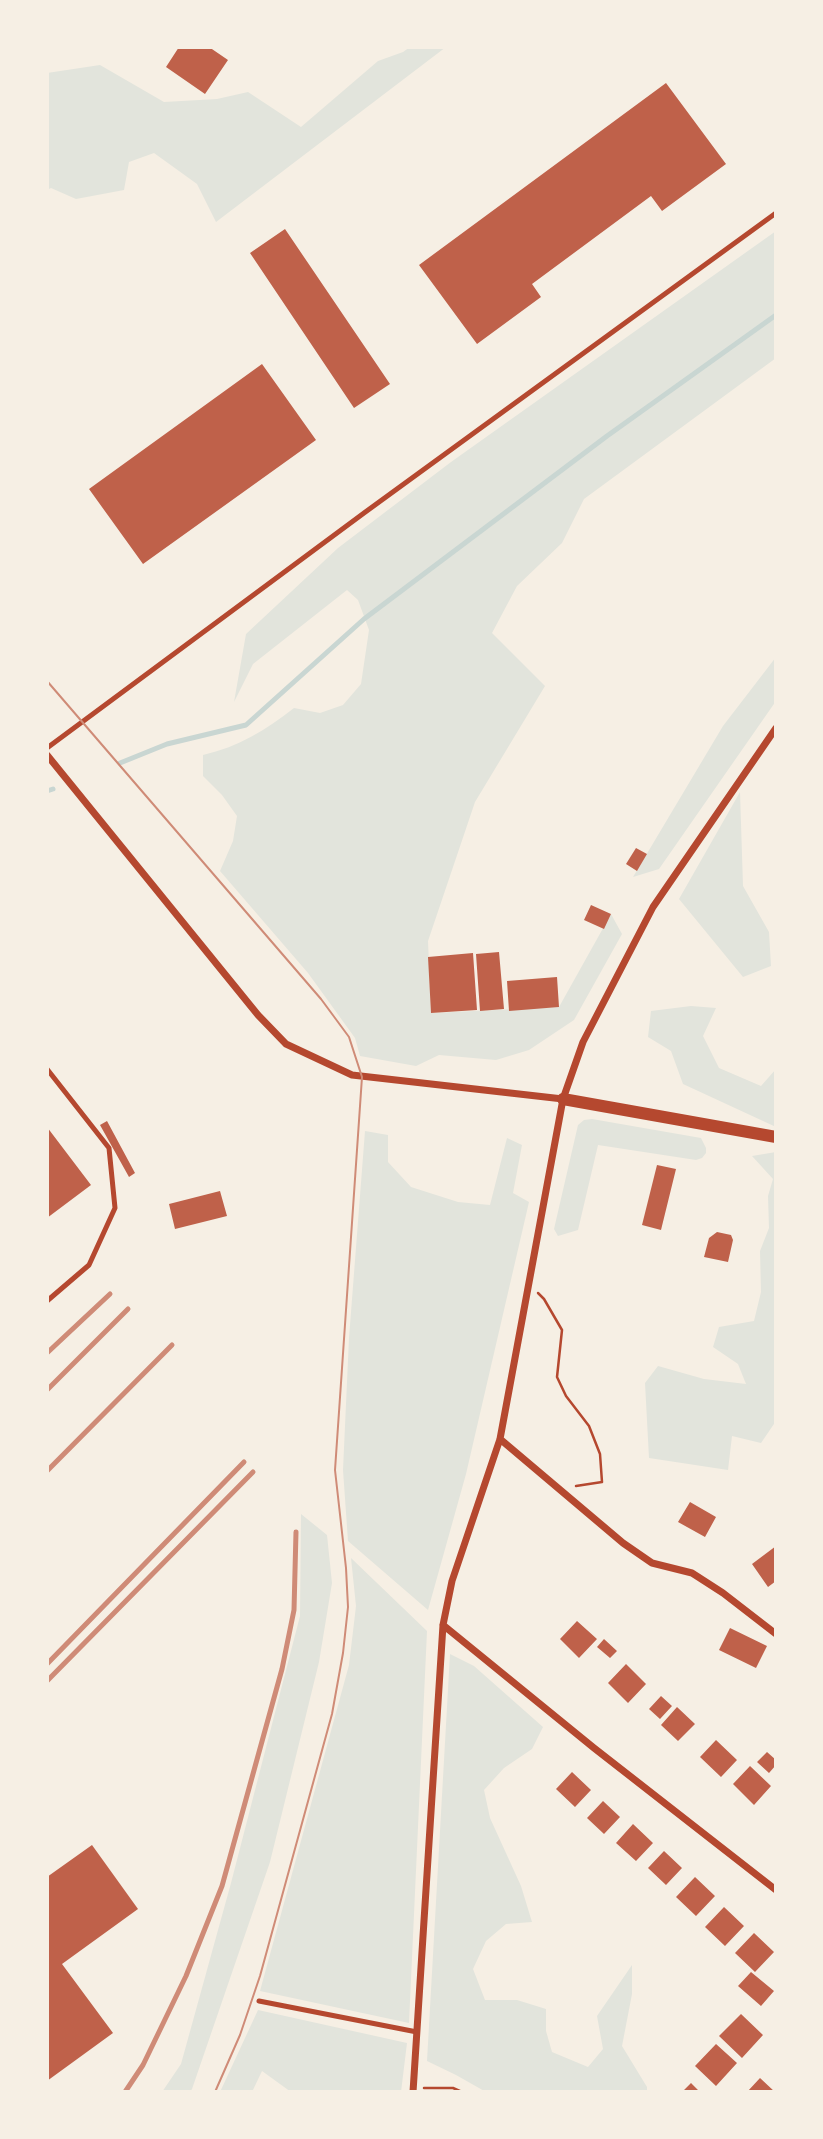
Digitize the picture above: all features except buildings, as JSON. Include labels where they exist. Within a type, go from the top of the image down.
[{"type":"street","points":[[413,2090],[443,1625],[452,1581],[500,1439],[563,1099],[583,1042],[653,907],[776,728]]},
{"type":"street","points":[[47,755],[249,1004],[286,1044],[352,1075],[563,1099],[776,1137]]},
{"type":"street","points":[[500,1439],[623,1543],[652,1563],[692,1573],[776,1633]]},
{"type":"street","points":[[443,1625],[594,1748],[776,1890]]},
{"type":"lane","points":[[47,748],[776,213]]},
{"type":"lane","points":[[47,1069],[108,1148],[115,1208],[89,1265],[47,1301]]},
{"type":"lane","points":[[259,2001],[417,2032]]},
{"type":"path","points":[[529,1286],[544,1299],[562,1330],[558,1377],[566,1396],[589,1426],[600,1454],[603,1482],[559,1489]]},
{"type":"path","points":[[413,2090],[453,2088],[462,2092]]},
{"type":"shaded area","points":[[410,47],[446,47],[216,222],[197,184],[154,153],[129,162],[124,190],[76,199],[51,188],[47,190],[47,73],[100,65],[164,102],[217,99],[248,92],[301,127],[378,61]]},
{"type":"shaded area","points":[[776,231],[776,358],[584,499],[562,543],[517,586],[492,633],[545,686],[475,802],[428,941],[431,1013],[559,1007],[611,914],[622,934],[574,1020],[529,1050],[496,1060],[439,1055],[416,1066],[360,1056],[355,1038],[308,973],[220,871],[233,841],[237,816],[222,795],[203,776],[203,755],[251,737],[294,708],[320,713],[343,705],[361,684],[369,630],[358,600],[347,590],[253,664],[234,702],[246,634],[338,548],[451,462]]},
{"type":"shaded area","points":[[776,657],[776,701],[659,869],[633,877],[723,726]]},
{"type":"shaded area","points":[[740,792],[743,886],[769,932],[771,966],[743,977],[679,899]]},
{"type":"shaded area","points":[[691,1006],[716,1008],[703,1036],[719,1068],[761,1086],[776,1069],[776,1127],[683,1084],[671,1051],[648,1037],[651,1011]]},
{"type":"shaded area","points":[[592,1119],[701,1138],[706,1153],[696,1160],[598,1145],[578,1230],[558,1236],[554,1229],[578,1125],[584,1120]]},
{"type":"shaded area","points":[[365,1131],[388,1135],[388,1162],[411,1187],[458,1202],[490,1205],[507,1138],[522,1145],[513,1193],[529,1202],[466,1474],[428,1610],[348,1541],[343,1470],[349,1338]]},
{"type":"shaded area","points":[[776,1152],[776,1421],[761,1443],[732,1436],[728,1470],[649,1458],[645,1383],[658,1366],[704,1379],[746,1384],[738,1364],[713,1347],[719,1327],[754,1321],[761,1292],[760,1251],[769,1228],[768,1196],[773,1179],[752,1156]]},
{"type":"shaded area","points":[[301,1514],[327,1535],[332,1583],[319,1662],[270,1862],[192,2089],[190,2092],[162,2092],[181,2064],[300,1616]]},
{"type":"shaded area","points":[[351,1558],[427,1631],[409,2023],[260,1991],[349,1665],[356,1606]]},
{"type":"shaded area","points":[[450,1654],[474,1666],[543,1727],[532,1749],[504,1768],[484,1790],[490,1818],[521,1886],[532,1922],[506,1924],[486,1941],[473,1969],[485,2000],[517,2000],[546,2009],[546,2031],[552,2052],[588,2067],[603,2049],[597,2016],[632,1965],[632,1994],[622,2046],[647,2087],[647,2092],[486,2092],[427,2061]]},
{"type":"shaded area","points":[[258,2010],[407,2043],[401,2092],[291,2092],[262,2071],[252,2092],[220,2092]]},
{"type":"waterway","points":[[120,763],[167,744],[246,725],[364,619],[607,436],[776,315]]},
{"type":"waterway","points":[[47,791],[53,789]]},
{"type":"tram line","points":[[47,681],[321,999],[349,1037],[362,1077],[335,1470],[348,1607],[343,1653],[332,1714],[260,1976],[240,2035],[215,2092]]},
{"type":"railway","points":[[47,1353],[110,1294]]},
{"type":"railway","points":[[47,1390],[128,1309]]},
{"type":"railway","points":[[47,1471],[172,1345]]},
{"type":"railway","points":[[47,1664],[244,1462]]},
{"type":"railway","points":[[47,1681],[253,1472]]},
{"type":"railway","points":[[125,2092],[143,2065],[186,1976],[222,1886],[282,1669],[294,1610],[296,1532]]}]
